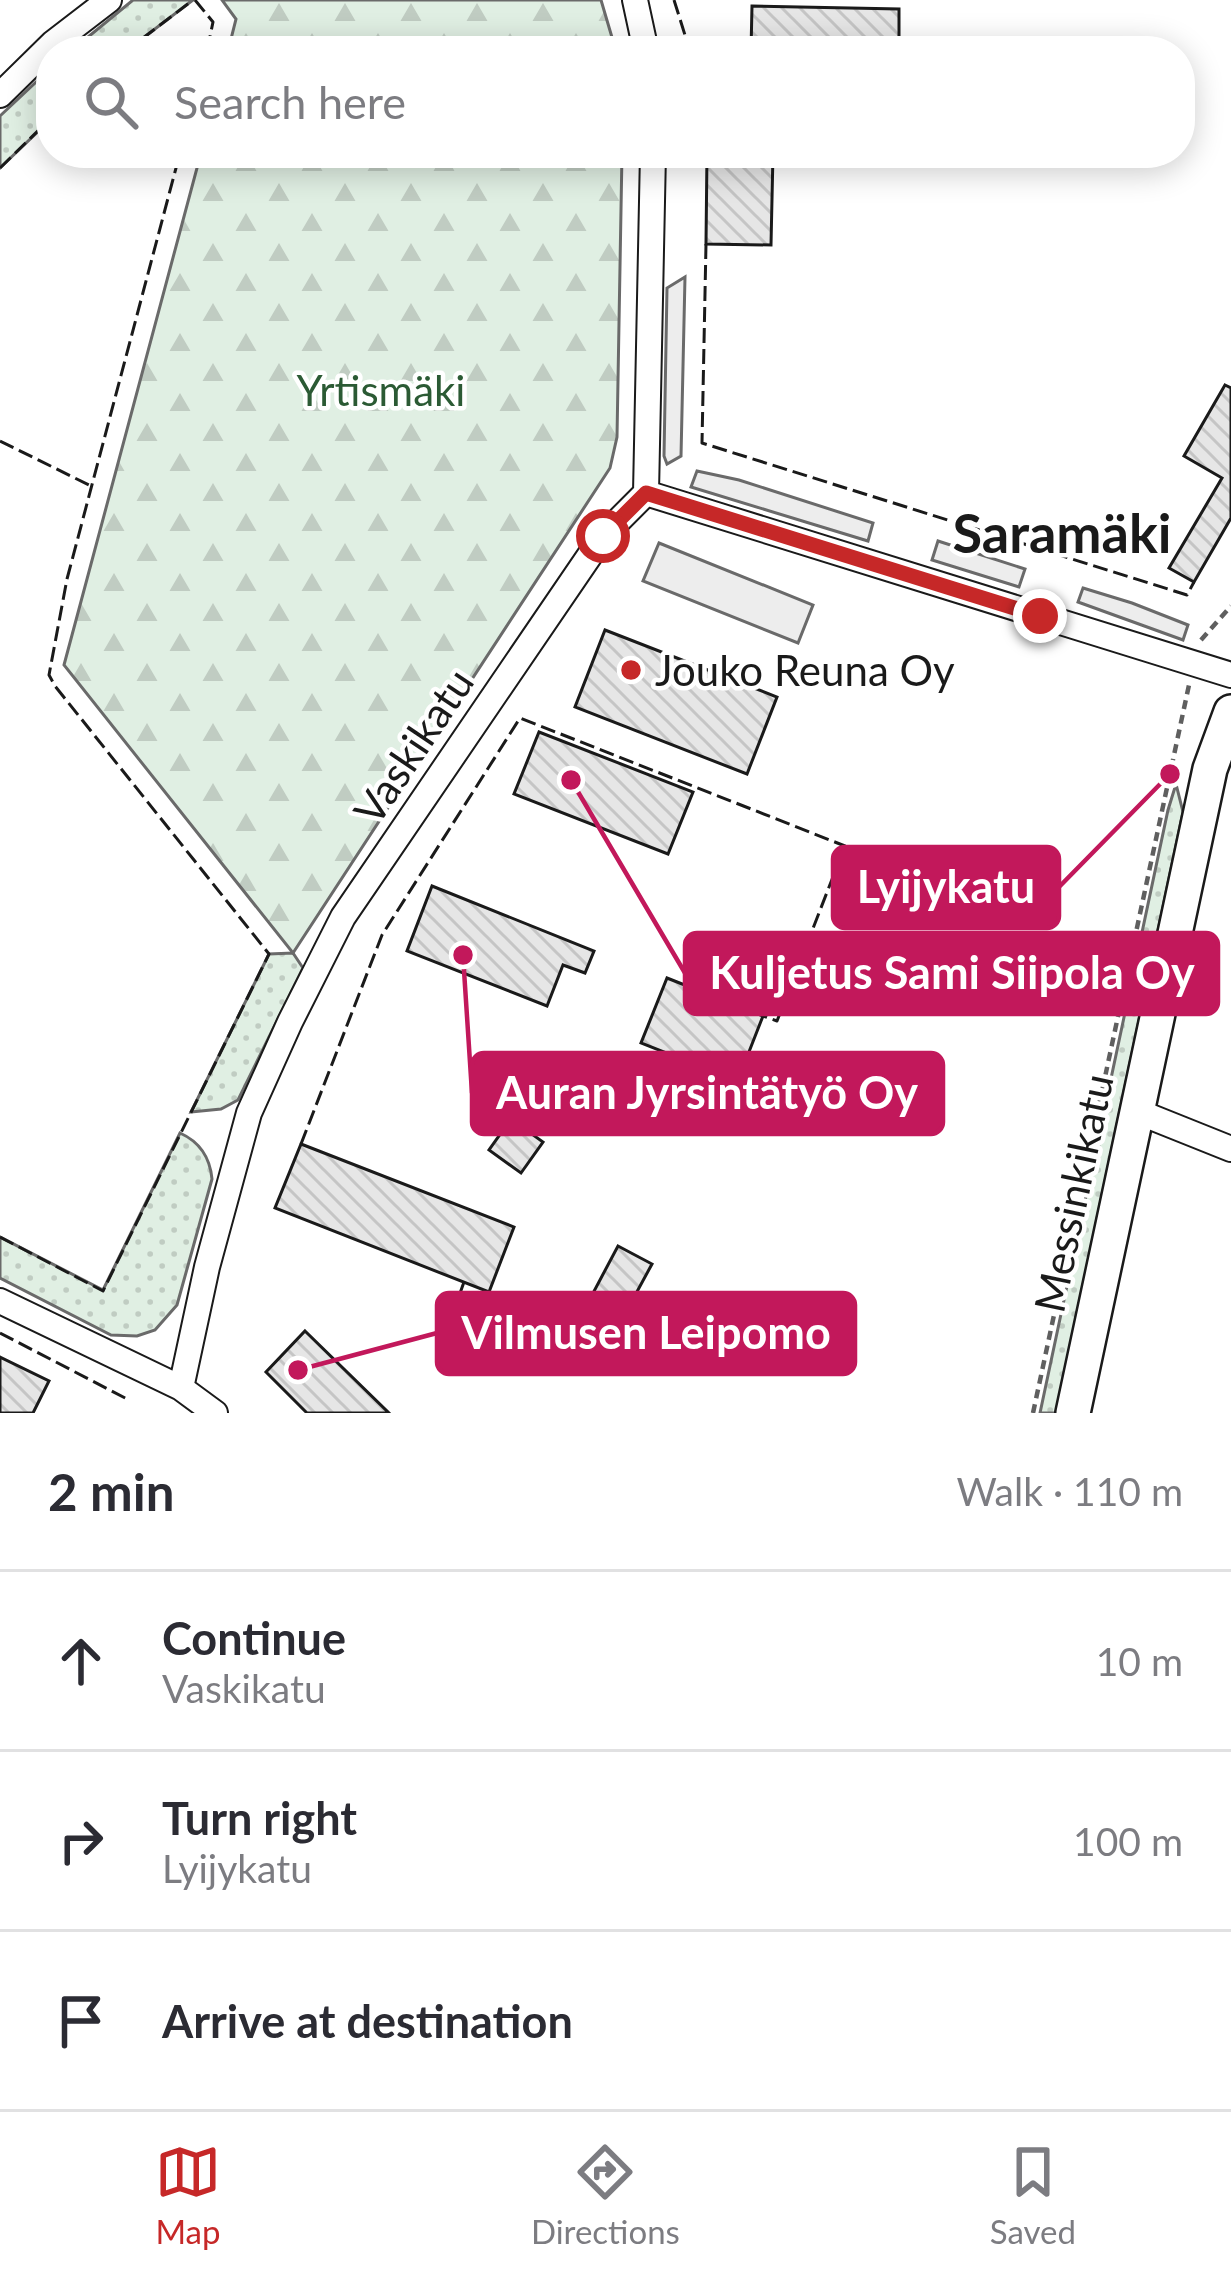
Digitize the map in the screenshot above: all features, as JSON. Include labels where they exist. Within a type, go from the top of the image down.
[{"type":"street","points":[[61,36],[109,0]]},
{"type":"street","points":[[634,0],[642,36]]},
{"type":"street","points":[[0,95],[36,59]]},
{"type":"street","points":[[653,168],[646,493],[1231,675]]},
{"type":"street","name":"Vaskikatu","points":[[181,1388],[207,1267],[249,1113],[344,917],[603,536],[646,493]]},
{"type":"street","name":"Messinkikatu","points":[[1073,1413],[1210,769],[1231,712]]},
{"type":"street","points":[[1136,1111],[1231,1149]]},
{"type":"street","points":[[0,1301],[181,1388],[215,1413]]},
{"type":"path","points":[[1033,1413],[1194,663],[1201,640],[1231,606]]},
{"type":"green space","points":[[133,0],[193,0],[146,36],[89,36]]},
{"type":"green space","points":[[222,0],[601,0],[612,36],[232,36],[236,19]]},
{"type":"green space","points":[[36,82],[36,133],[0,168],[0,116]]},
{"type":"green space","name":"Yrtismäki","points":[[197,168],[622,168],[617,437],[610,468],[293,953],[64,665]]},
{"type":"green space","points":[[1176,784],[1183,812],[1056,1413],[1040,1413],[1168,810]]},
{"type":"green space","points":[[293,953],[303,968],[238,1100],[221,1109],[191,1112],[269,954]]},
{"type":"green space","points":[[180,1133],[203,1151],[212,1179],[177,1305],[155,1330],[137,1336],[111,1335],[0,1278],[0,1237],[103,1290]]},
{"type":"shaded area","points":[[685,277],[681,456],[667,464],[667,288]]},
{"type":"shaded area","points":[[697,471],[873,523],[868,541],[691,487]]},
{"type":"shaded area","points":[[938,541],[1025,569],[1019,587],[932,560]]},
{"type":"shaded area","points":[[659,543],[813,605],[798,643],[643,581]]},
{"type":"shaded area","points":[[1083,588],[1188,625],[1183,640],[1078,602]]},
{"type":"building","points":[[752,6],[899,9],[899,36],[751,36]]},
{"type":"building","points":[[707,168],[773,168],[771,245],[706,244]]},
{"type":"building","points":[[1225,385],[1231,388],[1231,518],[1194,582],[1169,568],[1222,478],[1184,456]]},
{"type":"building","points":[[605,630],[777,697],[747,774],[575,707]]},
{"type":"building","points":[[539,732],[693,792],[668,854],[514,794]]},
{"type":"building","points":[[432,886],[594,951],[585,973],[563,965],[547,1006],[407,951]]},
{"type":"building","points":[[667,978],[763,1016],[719,1116],[678,1098],[692,1063],[641,1043]]},
{"type":"building","points":[[511,1119],[543,1142],[521,1173],[489,1150]]},
{"type":"building","points":[[301,1144],[514,1227],[489,1292],[275,1208]]},
{"type":"building","points":[[618,1246],[652,1264],[626,1312],[592,1295]]},
{"type":"building","points":[[305,1331],[389,1413],[307,1413],[266,1372]]},
{"type":"building","points":[[0,1357],[49,1381],[33,1413],[0,1413]]},
{"type":"fence","points":[[146,36],[193,0]]},
{"type":"fence","points":[[195,0],[213,22],[210,36]]},
{"type":"fence","points":[[674,0],[685,36]]},
{"type":"fence","points":[[0,168],[36,133]]},
{"type":"fence","points":[[0,1237],[103,1291],[269,954],[49,675],[67,579],[176,168]]},
{"type":"fence","points":[[706,244],[702,443],[1187,595],[1194,582]]},
{"type":"fence","points":[[0,441],[91,486]]},
{"type":"fence","points":[[301,1144],[382,935],[520,718],[845,846],[777,1021],[763,1016]]},
{"type":"fence","points":[[464,1282],[459,1296],[581,1344]]},
{"type":"fence","points":[[0,1333],[129,1400]]},
{"type":"place","name":"Jouko Reuna Oy","points":[[631,670]]},
{"type":"place","name":"Lyijykatu","points":[[1170,774]]},
{"type":"place","name":"Kuljetus Sami Siipola Oy","points":[[571,780]]},
{"type":"place","name":"Auran Jyrsintätyö Oy","points":[[463,955]]},
{"type":"place","name":"Vilmusen Leipomo","points":[[298,1370]]},
{"type":"district","name":"Saramäki","points":[[1062,532]]},
{"type":"route","points":[[603,536],[646,493],[1040,616]]}]
